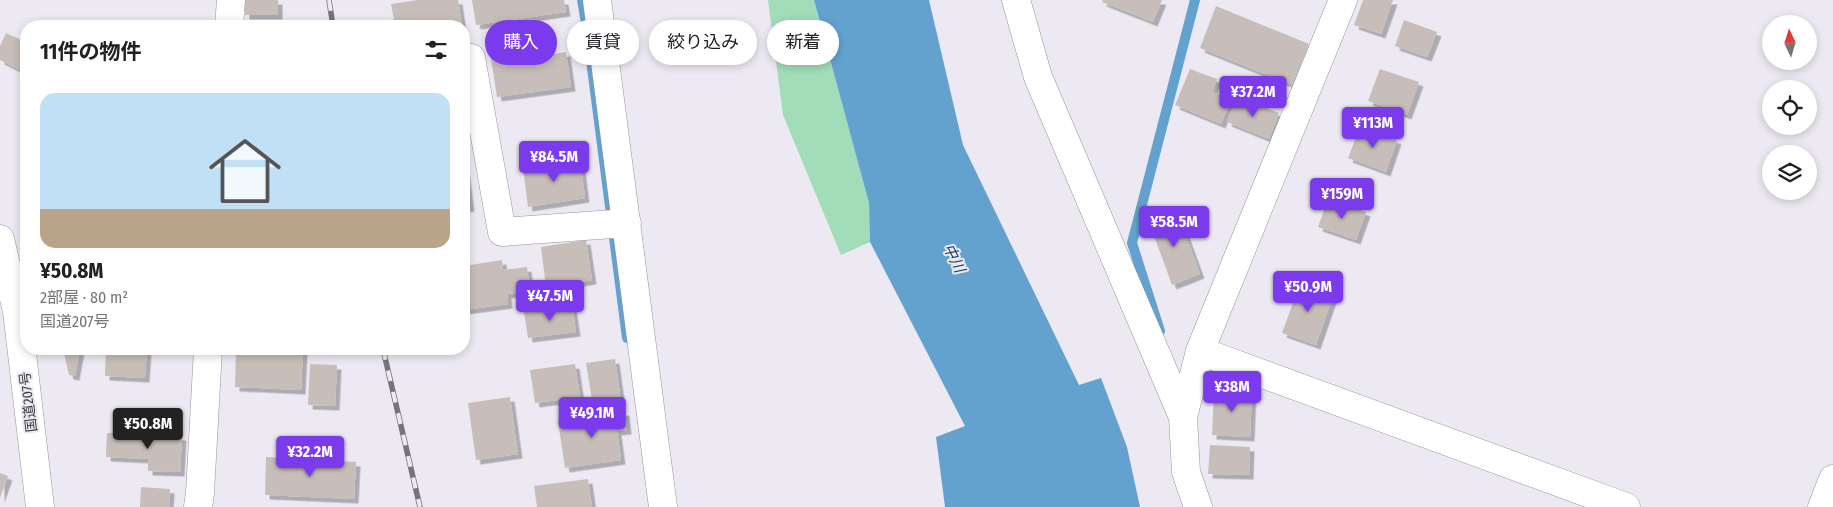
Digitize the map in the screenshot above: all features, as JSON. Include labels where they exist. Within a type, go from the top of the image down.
[{"type":"main road","points":[[229,20],[231,0]]},
{"type":"main road","points":[[597,0],[663,507]]},
{"type":"main road","points":[[1016,0],[1038,77],[1183,417]]},
{"type":"main road","points":[[1198,507],[1186,472],[1183,417],[1200,351],[1343,0]]},
{"type":"main road","points":[[470,58],[502,232],[627,223]]},
{"type":"main road","name":"国道207号","points":[[0,239],[17,311],[20,337]]},
{"type":"main road","points":[[1200,351],[1626,507]]},
{"type":"main road","name":"国道207号","points":[[22,355],[40,507]]},
{"type":"main road","points":[[198,507],[208,355]]},
{"type":"main road","points":[[1822,507],[1833,479]]},
{"type":"green space","points":[[768,0],[814,0],[819,20],[771,20]]},
{"type":"green space","points":[[776,65],[832,65],[869,203],[870,242],[841,255],[783,115]]},
{"type":"water","name":"中川","points":[[814,0],[929,0],[963,145],[1079,385],[1101,378],[1127,447],[1140,507],[945,507],[936,437],[965,426],[870,242],[869,203],[832,65],[839,65],[839,20],[819,20]]},
{"type":"building","points":[[245,0],[278,0],[278,15],[245,15]]},
{"type":"building","points":[[418,0],[458,0],[461,20],[394,20],[391,4]]},
{"type":"building","points":[[472,0],[564,0],[566,12],[511,20],[485,20],[485,24],[476,25]]},
{"type":"building","points":[[1103,0],[1162,0],[1153,22],[1102,2]]},
{"type":"building","points":[[1363,0],[1393,0],[1381,34],[1354,25]]},
{"type":"building","points":[[1216,6],[1309,44],[1292,85],[1200,48]]},
{"type":"building","points":[[1404,20],[1437,32],[1427,57],[1395,46]]},
{"type":"building","points":[[6,33],[20,39],[20,70],[0,60],[0,46]]},
{"type":"building","points":[[566,52],[571,87],[497,97],[492,65],[557,65],[557,53]]},
{"type":"building","points":[[1190,69],[1217,79],[1212,92],[1231,99],[1221,124],[1175,105]]},
{"type":"building","points":[[1380,69],[1419,82],[1407,115],[1368,101]]},
{"type":"building","points":[[1237,97],[1279,113],[1269,139],[1227,122]]},
{"type":"building","points":[[1360,127],[1397,140],[1386,172],[1348,158]]},
{"type":"building","points":[[580,159],[585,198],[528,207],[523,167]]},
{"type":"building","points":[[1328,199],[1366,212],[1356,240],[1318,227]]},
{"type":"building","points":[[1177,211],[1200,274],[1172,285],[1149,222]]},
{"type":"building","points":[[586,240],[592,280],[546,287],[541,247]]},
{"type":"building","points":[[502,260],[503,270],[527,267],[530,291],[507,294],[508,304],[470,309],[470,265]]},
{"type":"building","points":[[1301,281],[1334,293],[1316,345],[1282,333]]},
{"type":"building","points":[[572,305],[576,332],[528,338],[524,312]]},
{"type":"building","points":[[64,355],[79,355],[75,376],[69,375]]},
{"type":"building","points":[[106,355],[147,355],[145,378],[105,376]]},
{"type":"building","points":[[236,355],[303,355],[301,390],[235,387]]},
{"type":"building","points":[[615,359],[621,402],[593,406],[586,363]]},
{"type":"building","points":[[310,364],[337,365],[335,406],[308,405]]},
{"type":"building","points":[[575,364],[580,397],[535,403],[530,370]]},
{"type":"building","points":[[1214,389],[1252,390],[1250,437],[1212,435]]},
{"type":"building","points":[[510,397],[518,454],[476,460],[468,403]]},
{"type":"building","points":[[625,411],[627,430],[617,431],[621,460],[565,468],[558,421]]},
{"type":"building","points":[[107,433],[182,436],[180,472],[148,471],[148,459],[106,457]]},
{"type":"building","points":[[1210,445],[1250,447],[1249,475],[1208,474]]},
{"type":"building","points":[[266,457],[356,462],[354,499],[265,495]]},
{"type":"building","points":[[0,473],[8,476],[0,498]]},
{"type":"building","points":[[588,479],[592,507],[537,507],[534,486]]},
{"type":"building","points":[[141,487],[170,489],[169,507],[140,507]]},
{"type":"waterway","points":[[582,0],[627,338]]},
{"type":"waterway","points":[[1160,331],[1132,243],[1195,0]]},
{"type":"railway","points":[[329,0],[332,20]]},
{"type":"railway","points":[[384,355],[420,507]]}]
